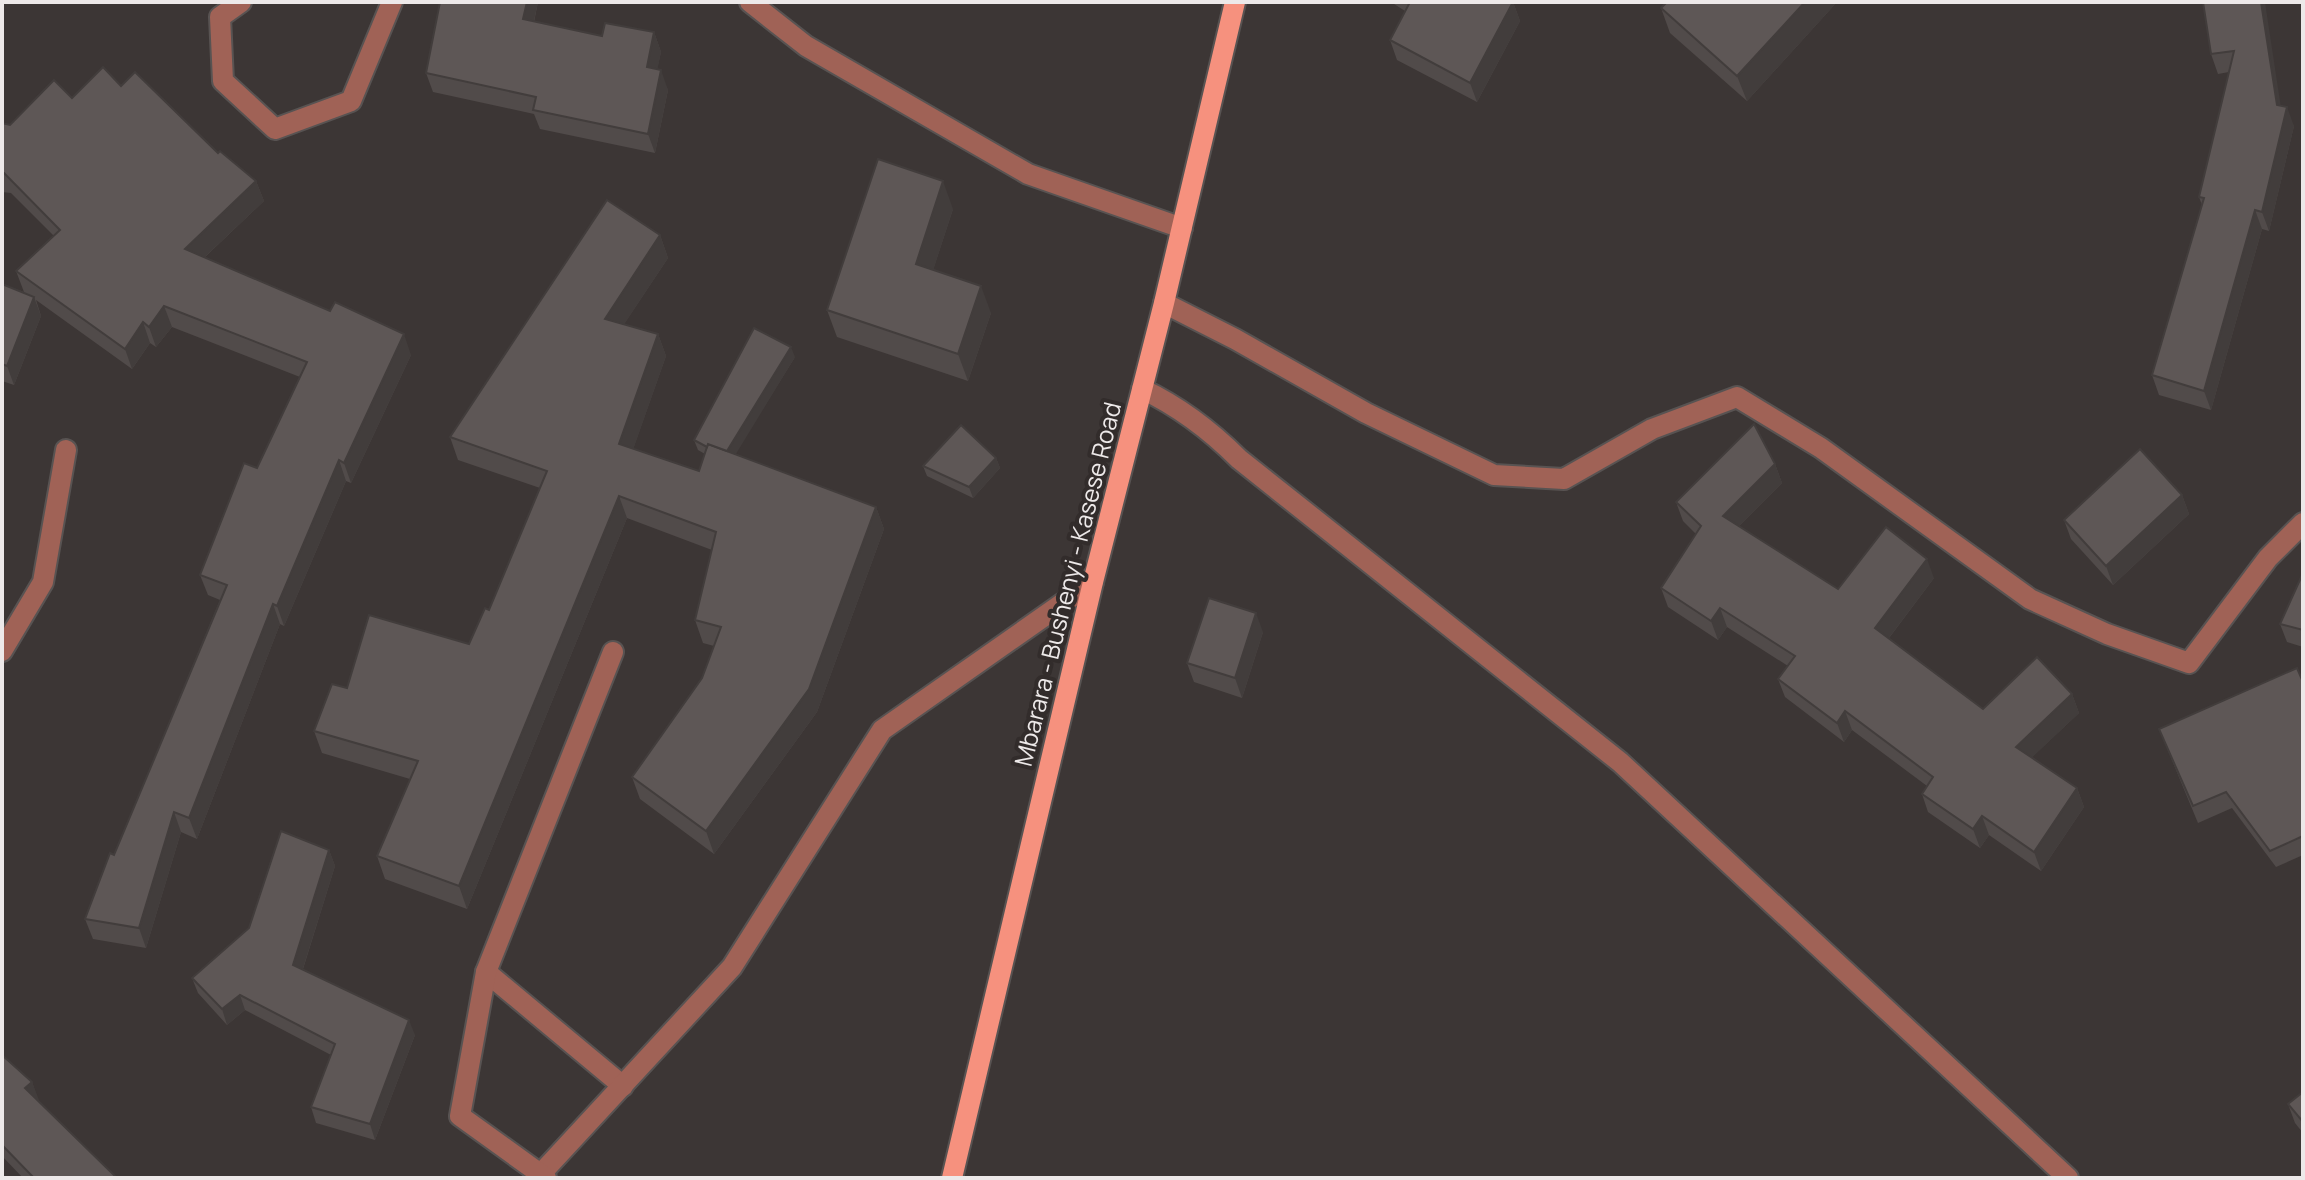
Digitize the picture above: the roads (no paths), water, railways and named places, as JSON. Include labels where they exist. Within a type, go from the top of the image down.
[{"type":"main road","name":"Mbarara - Bushenyi - Kasese Road","points":[[952,1178],[1235,2]]},
{"type":"street","points":[[241,2],[220,17],[223,81],[275,129],[351,101],[392,2]]},
{"type":"street","points":[[750,2],[806,46],[1028,174],[1182,228]]},
{"type":"street","points":[[1164,303],[1366,413],[1494,475],[1564,479],[1652,429],[1737,397],[1821,448],[2030,599],[2107,634],[2189,663],[2268,558],[2303,523]]},
{"type":"street","points":[[1142,389],[1171,402],[1213,434],[1239,459],[1620,762],[2068,1178]]},
{"type":"street","points":[[2,651],[43,582],[66,450]]},
{"type":"street","points":[[613,652],[486,972],[460,1116],[541,1177],[732,967],[882,730],[1093,582]]},
{"type":"street","points":[[486,972],[623,1086]]}]
